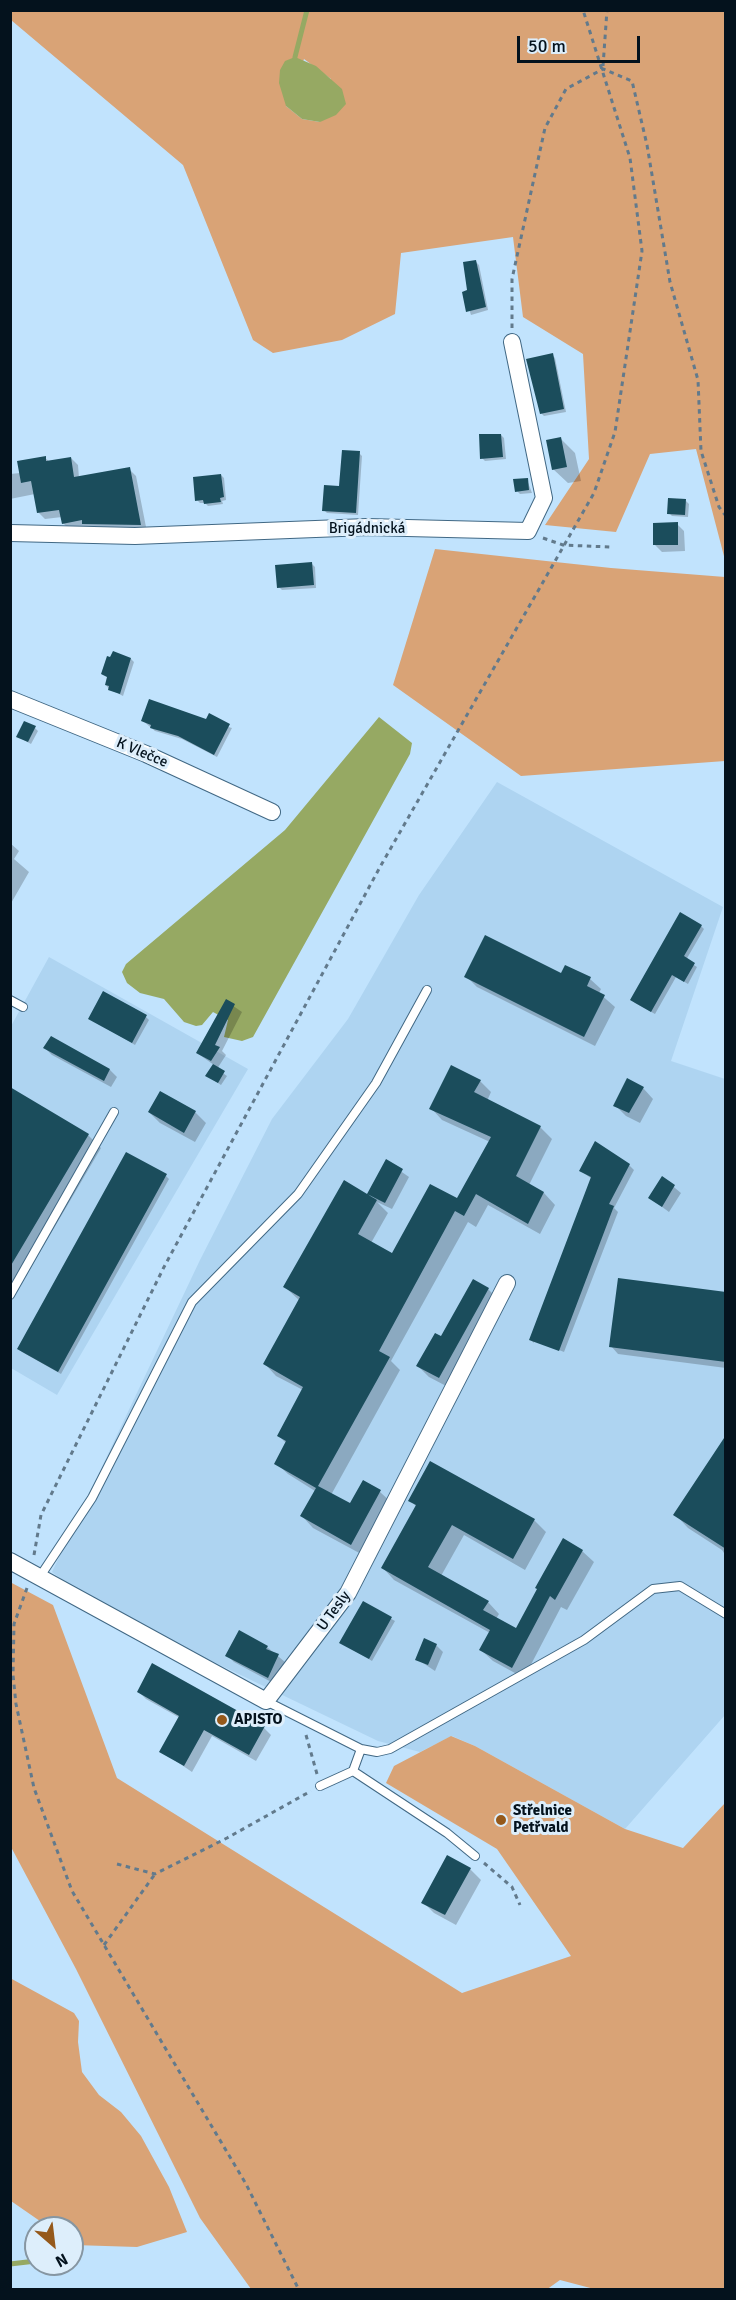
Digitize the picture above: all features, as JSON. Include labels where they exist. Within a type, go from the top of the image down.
[{"type":"street","points":[[512,342],[544,498],[528,531]]},
{"type":"street","name":"Brigádnická","points":[[10,533],[135,536],[367,527],[528,531]]},
{"type":"street","name":"K Vlečce","points":[[10,699],[146,754],[272,812]]},
{"type":"street","name":"U Tesly","points":[[266,1701],[348,1593],[507,1283]]},
{"type":"street","points":[[10,1561],[266,1701]]},
{"type":"lane","points":[[35,1576],[92,1498],[192,1302],[298,1194],[376,1083],[427,990]]},
{"type":"lane","points":[[10,1000],[23,1007]]},
{"type":"lane","points":[[10,1294],[114,1112]]},
{"type":"lane","points":[[266,1701],[361,1749],[377,1752],[396,1746],[584,1640],[653,1589],[680,1586],[726,1614]]},
{"type":"lane","points":[[320,1786],[353,1771],[361,1749]]},
{"type":"lane","points":[[353,1771],[447,1833],[475,1856]]},
{"type":"path","points":[[299,2289],[246,2184],[72,1891],[34,1788],[16,1704],[13,1675],[14,1624],[35,1576],[41,1515],[164,1267],[380,867],[552,569],[562,545],[594,493],[615,432],[642,251],[630,158],[584,10]]},
{"type":"path","points":[[603,69],[607,10]]},
{"type":"path","points":[[512,342],[512,279],[545,128],[566,88],[603,69],[632,81],[647,145],[670,282],[698,380],[701,451],[719,507],[726,516]]},
{"type":"path","points":[[528,531],[562,545],[610,547]]},
{"type":"path","points":[[104,1945],[155,1874],[227,1838],[320,1786],[302,1720]]},
{"type":"path","points":[[475,1856],[512,1887],[520,1905]]},
{"type":"path","points":[[117,1864],[155,1874]]},
{"type":"shaded area","points":[[10,11],[725,11],[725,560],[696,449],[650,454],[616,532],[545,525],[589,459],[583,354],[523,317],[513,237],[401,253],[395,314],[342,340],[273,353],[253,340],[183,165],[11,20]],"holes":[[[304,59],[331,79],[320,122],[302,119],[286,106]]]},
{"type":"shaded area","points":[[295,57],[316,66],[342,89],[346,104],[336,115],[320,122],[302,119],[286,106],[279,83],[280,70],[285,61]]},
{"type":"shaded area","points":[[435,549],[611,568],[725,577],[725,761],[521,776],[393,685]]},
{"type":"shaded area","points":[[379,717],[412,743],[410,754],[253,1037],[242,1041],[224,1037],[228,1020],[213,1012],[202,1025],[196,1026],[184,1022],[164,999],[140,993],[127,983],[122,972],[126,964],[285,830]]},
{"type":"shaded area","points":[[497,782],[723,907],[671,1061],[725,1079],[725,1715],[625,1829],[475,1746],[452,1736],[420,1752],[378,1741],[95,1605],[52,1572],[200,1260],[272,1119],[348,1019],[419,895]]},
{"type":"shaded area","points":[[49,957],[248,1069],[57,1395],[11,1368],[10,1028]]},
{"type":"shaded area","points":[[10,1582],[53,1605],[117,1778],[462,1993],[571,1956],[497,1849],[386,1783],[394,1766],[451,1736],[475,1746],[625,1829],[683,1848],[725,1803],[725,2289],[598,2290],[560,2280],[546,2290],[251,2289],[200,2218],[76,1969],[11,1847]]},
{"type":"shaded area","points":[[10,1978],[74,2013],[79,2021],[78,2042],[82,2072],[99,2095],[121,2112],[141,2136],[169,2187],[187,2232],[137,2247],[84,2245],[84,2216],[33,2216],[11,2201]]},
{"type":"building","points":[[476,260],[486,307],[466,312],[462,292],[467,290],[463,262]]},
{"type":"building","points":[[553,353],[564,409],[540,414],[526,359]]},
{"type":"building","points":[[479,434],[501,434],[503,457],[480,459]]},
{"type":"building","points":[[561,437],[567,467],[552,470],[546,440]]},
{"type":"building","points":[[342,450],[360,451],[356,513],[322,511],[324,485],[339,486]]},
{"type":"building","points":[[46,456],[46,461],[71,457],[74,477],[130,467],[141,525],[82,524],[82,520],[62,524],[59,510],[37,513],[31,481],[21,483],[17,461]]},
{"type":"building","points":[[221,474],[224,497],[220,498],[221,502],[204,504],[203,500],[195,501],[193,477]]},
{"type":"building","points":[[528,478],[529,490],[515,492],[513,479]]},
{"type":"building","points":[[668,498],[686,499],[685,515],[667,514]]},
{"type":"building","points":[[678,522],[678,545],[653,545],[653,523]]},
{"type":"building","points":[[312,562],[314,585],[277,588],[275,565]]},
{"type":"building","points":[[113,651],[131,658],[120,694],[108,690],[109,686],[105,685],[107,677],[101,674],[107,656],[110,657]]},
{"type":"building","points":[[149,699],[206,719],[209,713],[230,724],[214,755],[178,736],[150,728],[151,725],[141,721]]},
{"type":"building","points":[[24,721],[36,726],[28,742],[16,737]]},
{"type":"building","points":[[680,912],[702,925],[684,956],[695,963],[684,982],[672,975],[651,1012],[630,1000]]},
{"type":"building","points":[[485,935],[561,973],[565,965],[591,977],[587,986],[605,995],[584,1037],[464,977]]},
{"type":"building","points":[[103,991],[147,1015],[132,1043],[88,1019]]},
{"type":"building","points":[[226,999],[235,1004],[215,1045],[220,1047],[211,1061],[196,1053]]},
{"type":"building","points":[[51,1036],[110,1069],[104,1081],[43,1048]]},
{"type":"building","points":[[213,1064],[225,1071],[218,1083],[205,1076]]},
{"type":"building","points":[[451,1065],[481,1080],[474,1092],[541,1126],[516,1176],[544,1192],[528,1224],[476,1194],[464,1216],[455,1211],[379,1351],[390,1357],[318,1486],[350,1503],[363,1480],[381,1490],[351,1545],[300,1516],[316,1488],[274,1464],[286,1441],[277,1436],[303,1387],[263,1364],[300,1297],[283,1287],[344,1180],[377,1200],[358,1234],[392,1253],[430,1184],[457,1198],[491,1137],[429,1109]]},
{"type":"building","points":[[627,1078],[644,1087],[629,1113],[613,1106]]},
{"type":"building","points":[[10,1087],[89,1134],[10,1267]]},
{"type":"building","points":[[160,1091],[196,1111],[184,1133],[148,1112]]},
{"type":"building","points":[[595,1141],[630,1164],[609,1204],[614,1206],[559,1351],[529,1340],[591,1177],[579,1171]]},
{"type":"building","points":[[126,1152],[167,1174],[58,1372],[17,1349]]},
{"type":"building","points":[[386,1159],[403,1169],[385,1203],[367,1194]]},
{"type":"building","points":[[662,1176],[675,1185],[662,1207],[648,1198]]},
{"type":"building","points":[[618,1278],[726,1292],[726,1362],[609,1347]]},
{"type":"building","points":[[473,1279],[489,1288],[439,1378],[416,1366],[435,1333],[441,1336]]},
{"type":"building","points":[[726,1435],[726,1549],[673,1515]]},
{"type":"building","points":[[430,1461],[535,1519],[513,1559],[452,1525],[428,1567],[489,1601],[483,1610],[516,1628],[563,1538],[583,1550],[555,1600],[550,1596],[512,1668],[479,1650],[490,1630],[381,1568],[416,1505],[408,1501]]},
{"type":"building","points":[[363,1601],[392,1617],[369,1659],[339,1643]]},
{"type":"building","points":[[239,1630],[268,1646],[266,1649],[279,1654],[268,1678],[225,1656]]},
{"type":"building","points":[[424,1638],[437,1644],[428,1665],[415,1660]]},
{"type":"building","points":[[152,1663],[265,1726],[249,1755],[204,1730],[184,1766],[159,1752],[179,1716],[137,1692]]},
{"type":"building","points":[[447,1855],[471,1868],[445,1915],[421,1903]]},
{"type":"waterway","points":[[295,57],[307,10]]},
{"type":"waterway","points":[[10,2264],[24,2262]]},
{"type":"place","name":"APISTO","points":[[222,1720]]},
{"type":"place","name":"Střelnice Petřvald","points":[[501,1820]]}]
